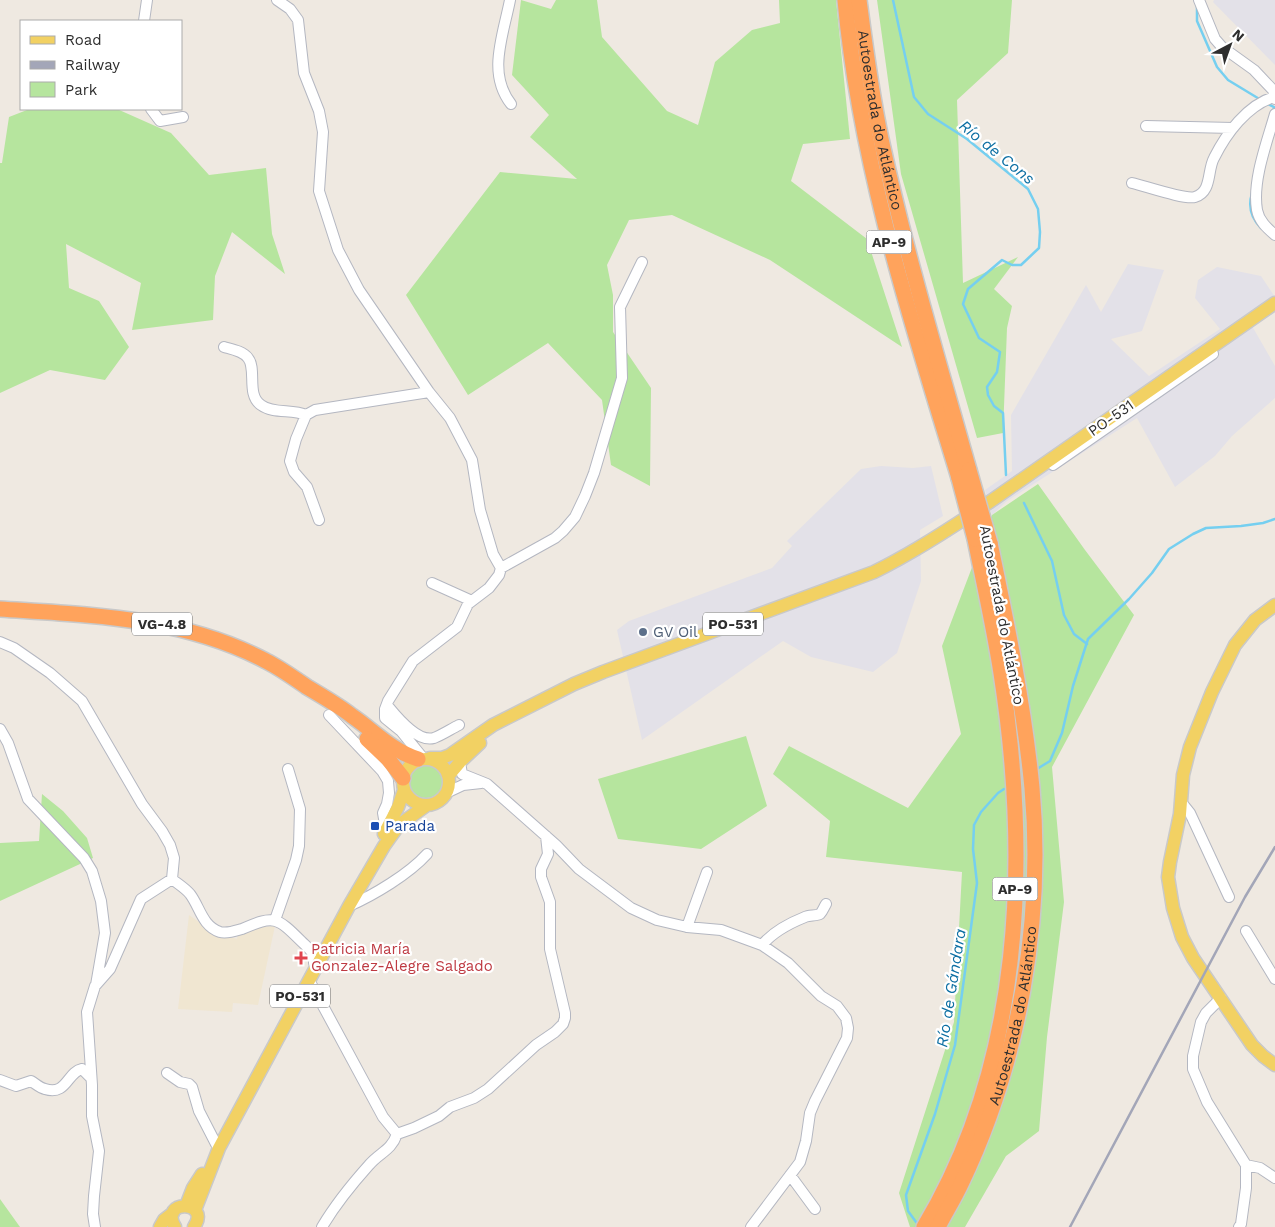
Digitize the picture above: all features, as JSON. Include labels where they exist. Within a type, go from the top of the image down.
[{"type":"highway","name":"Autoestrada do Atlántico","points":[[845,0],[859,103],[878,198],[899,279],[964,474],[990,543],[1007,624],[1025,731],[1032,790],[1034,863],[1032,936],[1021,1009],[1001,1080],[972,1159],[961,1185],[938,1227]]},
{"type":"highway","name":"Autoestrada do Atlántico","points":[[859,0],[868,66],[881,138],[964,474],[996,645],[1010,741],[1015,823],[1014,924],[1009,978],[995,1052],[975,1118],[953,1170],[924,1227]]},
{"type":"highway","name":"VG-4.8","points":[[0,610],[92,615],[140,620],[182,628],[228,644],[266,661],[424,759]]},
{"type":"highway","name":"VG-4.8","points":[[310,688],[388,759],[403,784]]},
{"type":"main road","name":"PO-531","points":[[194,1227],[198,1218],[190,1207],[193,1188],[315,955],[386,830],[409,765],[424,759],[442,758],[450,755],[493,725],[574,684],[874,572],[905,556],[946,532],[1275,303]]},
{"type":"main road","points":[[1275,605],[1254,620],[1241,637],[1212,692],[1190,747],[1183,775],[1182,803],[1168,870],[1169,893],[1176,923],[1182,938],[1252,1045],[1275,1065]]},
{"type":"main road","name":"PO-531","points":[[449,776],[460,762],[519,713]]},
{"type":"main road","points":[[424,759],[442,764],[449,776],[446,793]]},
{"type":"main road","points":[[403,784],[411,800],[421,805],[427,805]]},
{"type":"main road","name":"PO-531","points":[[190,1207],[219,1148],[309,986],[349,906],[384,846],[398,825],[427,805],[438,802],[446,793]]},
{"type":"main road","points":[[160,1227],[164,1220],[172,1223],[178,1207],[190,1207]]},
{"type":"street","points":[[144,20],[146,0]]},
{"type":"street","points":[[277,0],[290,9],[298,20],[304,73],[319,111],[323,132],[319,191],[338,250],[358,290],[428,392],[450,418],[472,460],[480,510],[493,554],[501,568]]},
{"type":"street","points":[[510,0],[497,70],[503,94],[511,104]]},
{"type":"street","points":[[1132,183],[1187,198],[1196,197],[1203,193],[1207,187],[1213,160],[1233,128],[1263,100],[1275,98],[1272,90],[1254,70],[1215,40],[1199,0]]},
{"type":"street","points":[[152,110],[160,121],[183,117]]},
{"type":"street","points":[[1275,114],[1265,147],[1257,188],[1257,211],[1262,223],[1275,235]]},
{"type":"street","points":[[1146,126],[1233,128]]},
{"type":"street","points":[[402,745],[401,731],[385,718],[385,709],[413,661],[457,627],[463,612],[472,601],[489,588],[499,575],[501,568],[555,538],[563,532],[575,517],[594,473],[622,378],[620,307],[642,262]]},
{"type":"street","name":"PO-531","points":[[996,497],[1067,442],[1144,388],[1178,367],[1275,298]]},
{"type":"street","name":"PO-531","points":[[996,497],[1072,453],[1275,309]]},
{"type":"street","points":[[224,347],[243,353],[249,358],[251,381],[256,400],[261,406],[283,412],[300,412],[306,415]]},
{"type":"street","points":[[319,520],[307,487],[294,472],[290,461],[296,439],[306,415],[315,410],[428,392]]},
{"type":"street","points":[[432,583],[472,601]]},
{"type":"street","points":[[0,642],[14,648],[50,673],[82,701],[142,804],[170,845],[174,863],[172,879]]},
{"type":"street","points":[[386,705],[410,730],[423,738],[433,739],[459,725]]},
{"type":"street","points":[[329,715],[382,772],[388,782],[389,793],[383,813],[386,830]]},
{"type":"street","points":[[0,729],[8,743],[28,799],[84,858],[97,883],[105,933],[95,986],[87,1012],[92,1078],[92,1116],[99,1151],[93,1214],[95,1227]]},
{"type":"street","points":[[460,762],[462,774],[487,784],[546,836],[579,870],[631,908],[657,920],[687,927],[721,930],[762,946],[788,963],[809,985],[837,1006],[846,1018],[847,1038],[814,1100],[800,1162],[751,1227]]},
{"type":"street","points":[[275,920],[296,860],[298,846],[300,809],[288,768]]},
{"type":"street","points":[[449,776],[465,780],[471,778]]},
{"type":"street","points":[[446,793],[468,784],[487,784]]},
{"type":"street","points":[[1182,803],[1190,813],[1229,897]]},
{"type":"street","points":[[397,1134],[439,1116],[450,1107],[474,1098],[488,1089],[530,1050],[556,1032],[563,1024],[565,1013],[550,949],[550,902],[541,869],[548,854],[546,836]]},
{"type":"street","points":[[349,906],[373,894],[416,866],[427,854]]},
{"type":"street","points":[[687,927],[707,872]]},
{"type":"street","points":[[172,879],[190,894],[204,922],[221,932],[235,932],[265,920],[275,920],[287,927],[315,955]]},
{"type":"street","points":[[95,986],[110,969],[141,899],[172,879]]},
{"type":"street","points":[[362,885],[363,892],[368,895],[373,894]]},
{"type":"street","points":[[762,946],[777,932],[802,918],[818,915],[826,904]]},
{"type":"street","points":[[1246,931],[1275,979]]},
{"type":"street","points":[[309,986],[383,1117],[397,1134]]},
{"type":"street","points":[[1221,998],[1206,1013],[1201,1022],[1193,1056],[1193,1070],[1207,1102],[1246,1165],[1246,1194],[1239,1227]]},
{"type":"street","points":[[0,1080],[16,1086],[31,1081],[42,1089],[52,1091],[64,1086],[76,1071],[80,1069],[92,1078]]},
{"type":"street","points":[[167,1073],[180,1082],[189,1084],[192,1087],[199,1112],[216,1144]]},
{"type":"street","points":[[322,1227],[370,1163],[394,1144],[397,1134]]},
{"type":"street","points":[[1246,1165],[1260,1168],[1275,1178]]},
{"type":"street","points":[[790,1175],[815,1209]]},
{"type":"shaded area","points":[[1214,0],[1275,0],[1275,65],[1213,2]]},
{"type":"shaded area","points":[[1128,264],[1164,270],[1142,331],[1111,339],[1149,376],[1220,329],[1195,298],[1198,280],[1217,267],[1261,276],[1275,297],[1252,326],[1275,366],[1275,398],[1232,436],[1215,456],[1175,487],[1137,418],[1007,501],[992,515],[985,490],[1012,471],[1011,415],[1086,285],[1101,312]]},
{"type":"shaded area","points":[[881,466],[913,468],[931,466],[943,516],[920,530],[921,581],[897,653],[873,672],[811,657],[783,641],[642,740],[617,630],[629,621],[772,568],[792,546],[787,541],[861,469]]},
{"type":"shaded area","points":[[189,915],[212,931],[237,939],[238,934],[252,928],[275,926],[258,1005],[233,1003],[232,1012],[178,1009]]},
{"type":"green space","points":[[521,0],[551,9],[556,0],[597,0],[602,37],[667,111],[698,125],[715,62],[752,30],[780,23],[779,0],[836,0],[850,139],[803,144],[791,181],[867,239],[902,347],[770,260],[672,215],[629,220],[607,265],[613,295],[613,332],[651,388],[650,486],[611,465],[602,400],[548,343],[468,395],[406,295],[500,172],[577,179],[530,137],[549,115],[512,75]]},
{"type":"green space","points":[[877,0],[1012,0],[1008,53],[957,100],[963,283],[1018,257],[994,289],[1012,306],[1007,328],[1003,433],[977,438],[901,174]]},
{"type":"green space","points":[[27,110],[119,110],[171,133],[209,175],[266,168],[272,234],[285,274],[232,232],[215,276],[213,320],[132,330],[141,283],[66,244],[69,288],[99,301],[129,347],[105,380],[50,370],[0,393],[0,163],[2,163],[9,117]]},
{"type":"green space","points":[[1038,484],[1134,615],[1052,767],[1064,902],[1047,1037],[1039,1131],[1006,1156],[965,1227],[910,1227],[899,1193],[954,1022],[962,872],[826,857],[830,821],[773,774],[789,746],[908,808],[961,734],[942,646],[992,515]]},
{"type":"green space","points":[[746,736],[767,806],[701,849],[618,839],[598,779]]},
{"type":"green space","points":[[426,764],[438,769],[443,781],[438,793],[426,798],[414,793],[409,781],[414,769]]},
{"type":"green space","points":[[42,794],[63,811],[87,838],[93,858],[0,901],[0,843],[39,841]]},
{"type":"green space","points":[[0,1199],[20,1227],[0,1227]]},
{"type":"waterway","name":"Río de Cons","points":[[893,0],[914,97],[928,114],[967,139],[1028,189],[1038,209],[1039,248],[1021,265],[1012,265],[1002,260],[968,289],[963,304],[979,338],[1000,352],[997,372],[987,387],[988,395],[994,406],[1003,413],[1006,475]]},
{"type":"waterway","points":[[1197,5],[1197,21],[1217,67],[1228,80],[1261,100]]},
{"type":"waterway","points":[[1266,103],[1274,107],[1273,113]]},
{"type":"waterway","points":[[1252,193],[1251,212],[1261,228]]},
{"type":"waterway","name":"Río de Cons","points":[[1024,503],[1052,561],[1064,615],[1074,634],[1087,644]]},
{"type":"waterway","name":"Río de Gándara","points":[[1037,769],[1050,761],[1062,733],[1073,686],[1088,639],[1129,599],[1152,573],[1169,549],[1206,528],[1241,526],[1275,519]]},
{"type":"waterway","name":"Río de Gándara","points":[[916,1222],[908,1211],[906,1195],[935,1114],[955,1045],[977,883],[973,849],[974,825],[981,812],[1004,789]]},
{"type":"railway","points":[[1070,1227],[1245,897],[1275,847]]},
{"type":"place","name":"GV Oil","points":[[643,632]]},
{"type":"place","name":"Parada","points":[[375,826]]},
{"type":"place","name":"Patricia María Gonzalez-Alegre Salgado","points":[[301,958]]}]
